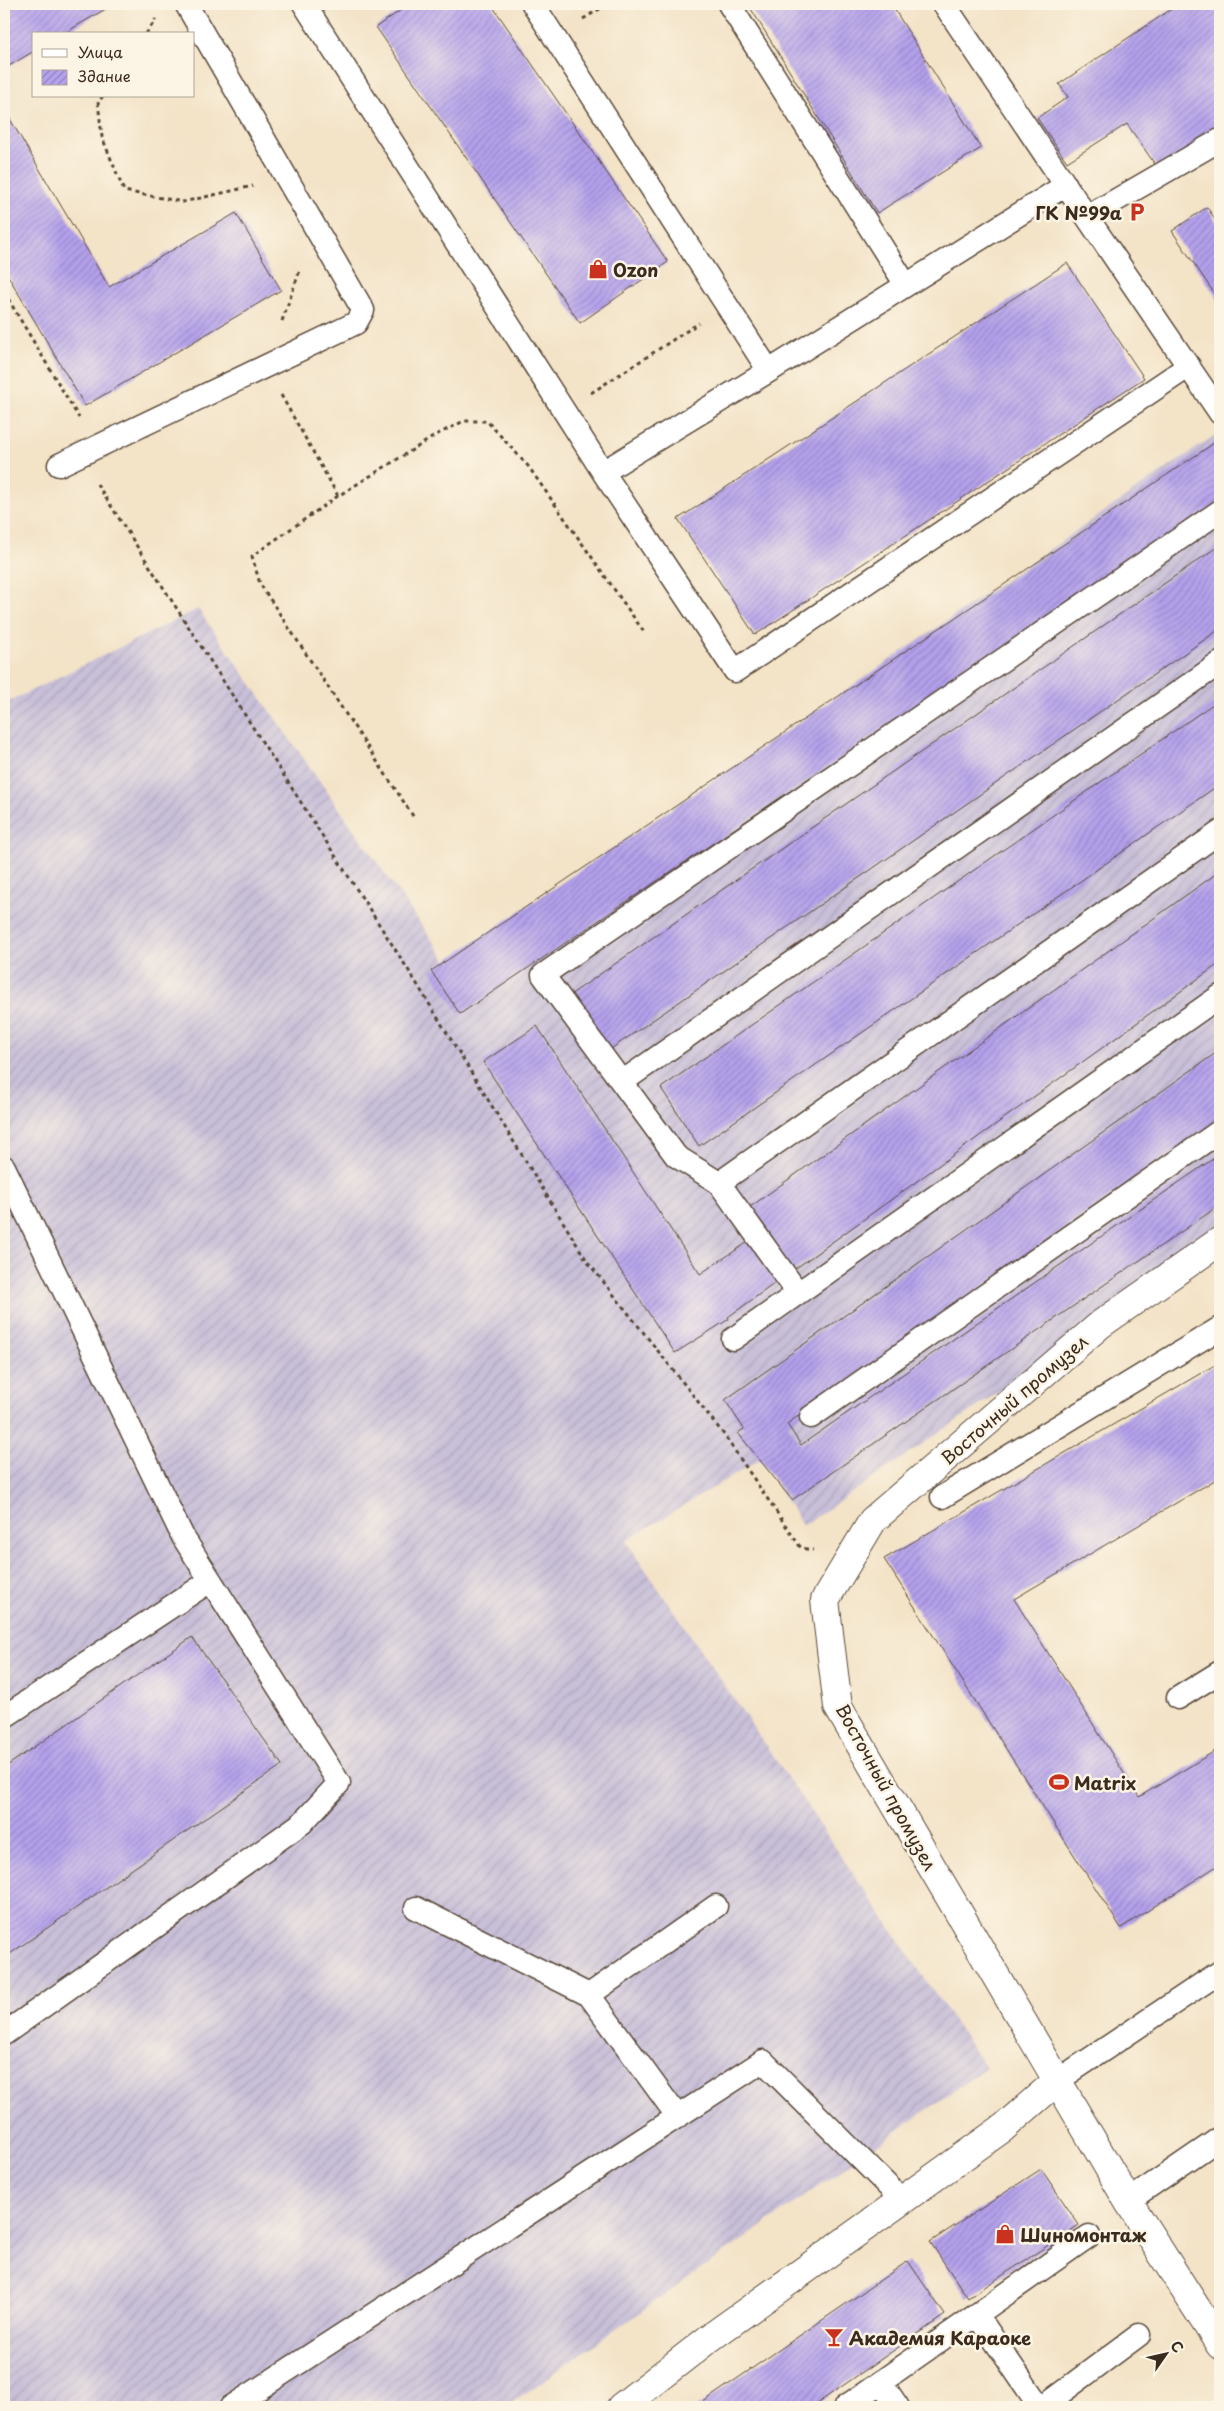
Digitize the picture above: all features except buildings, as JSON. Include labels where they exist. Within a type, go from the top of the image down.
[{"type":"street","name":"Восточный промузел","points":[[1220,1241],[1101,1324],[873,1520],[826,1600],[838,1708],[1056,2081],[1128,2201],[1220,2346]]},
{"type":"street","points":[[621,2407],[707,2340],[1003,2128],[1056,2081]]},
{"type":"lane","points":[[59,465],[356,323],[363,310],[186,4]]},
{"type":"lane","points":[[304,4],[603,472],[735,671],[1189,366]]},
{"type":"lane","points":[[533,4],[770,371]]},
{"type":"lane","points":[[729,4],[906,285]]},
{"type":"lane","points":[[944,4],[1220,412]]},
{"type":"lane","points":[[1087,217],[1218,146]]},
{"type":"lane","points":[[603,472],[770,371],[1066,185]]},
{"type":"lane","points":[[798,1293],[720,1183],[676,1156],[543,976],[1220,511]]},
{"type":"lane","points":[[622,1082],[1220,663]]},
{"type":"lane","points":[[720,1183],[1220,832]]},
{"type":"lane","points":[[733,1338],[1220,996]]},
{"type":"lane","points":[[811,1417],[1220,1131]]},
{"type":"lane","points":[[4,1167],[183,1537],[339,1783],[302,1823],[4,2034]]},
{"type":"lane","points":[[927,1474],[946,1502],[1220,1328]]},
{"type":"lane","points":[[4,1717],[210,1581]]},
{"type":"lane","points":[[1178,1698],[1220,1672]]},
{"type":"lane","points":[[588,1995],[716,1906]]},
{"type":"lane","points":[[416,1908],[588,1995],[678,2117]]},
{"type":"lane","points":[[1056,2081],[1220,1972]]},
{"type":"lane","points":[[231,2407],[763,2061],[902,2199]]},
{"type":"lane","points":[[1128,2201],[1220,2138]]},
{"type":"lane","points":[[845,2407],[1089,2236]]},
{"type":"lane","points":[[977,2315],[1041,2407],[1139,2335]]},
{"type":"lane","points":[[881,2382],[898,2407]]},
{"type":"path","points":[[101,98],[98,102],[102,137],[124,191],[183,202],[287,178]]},
{"type":"path","points":[[316,227],[265,367],[338,496]]},
{"type":"path","points":[[4,292],[88,452],[587,1262],[722,1432],[800,1548],[851,1556]]},
{"type":"path","points":[[564,410],[727,305]]},
{"type":"path","points":[[415,819],[260,584],[252,556],[338,496],[438,434],[464,420],[487,421],[528,466],[644,632]]},
{"type":"shaded area","points":[[1220,432],[1220,1240],[803,1526],[760,1459],[626,1541],[986,2068],[506,2407],[4,2407],[4,704],[198,609],[449,964]]},
{"type":"place","name":"ГК №99а","points":[[1137,212]]},
{"type":"place","name":"Ozon","points":[[598,269]]},
{"type":"place","name":"Matrix","points":[[1059,1782]]},
{"type":"place","name":"Шиномонтаж","points":[[1005,2234]]},
{"type":"place","name":"Академия Караоке","points":[[834,2337]]}]
